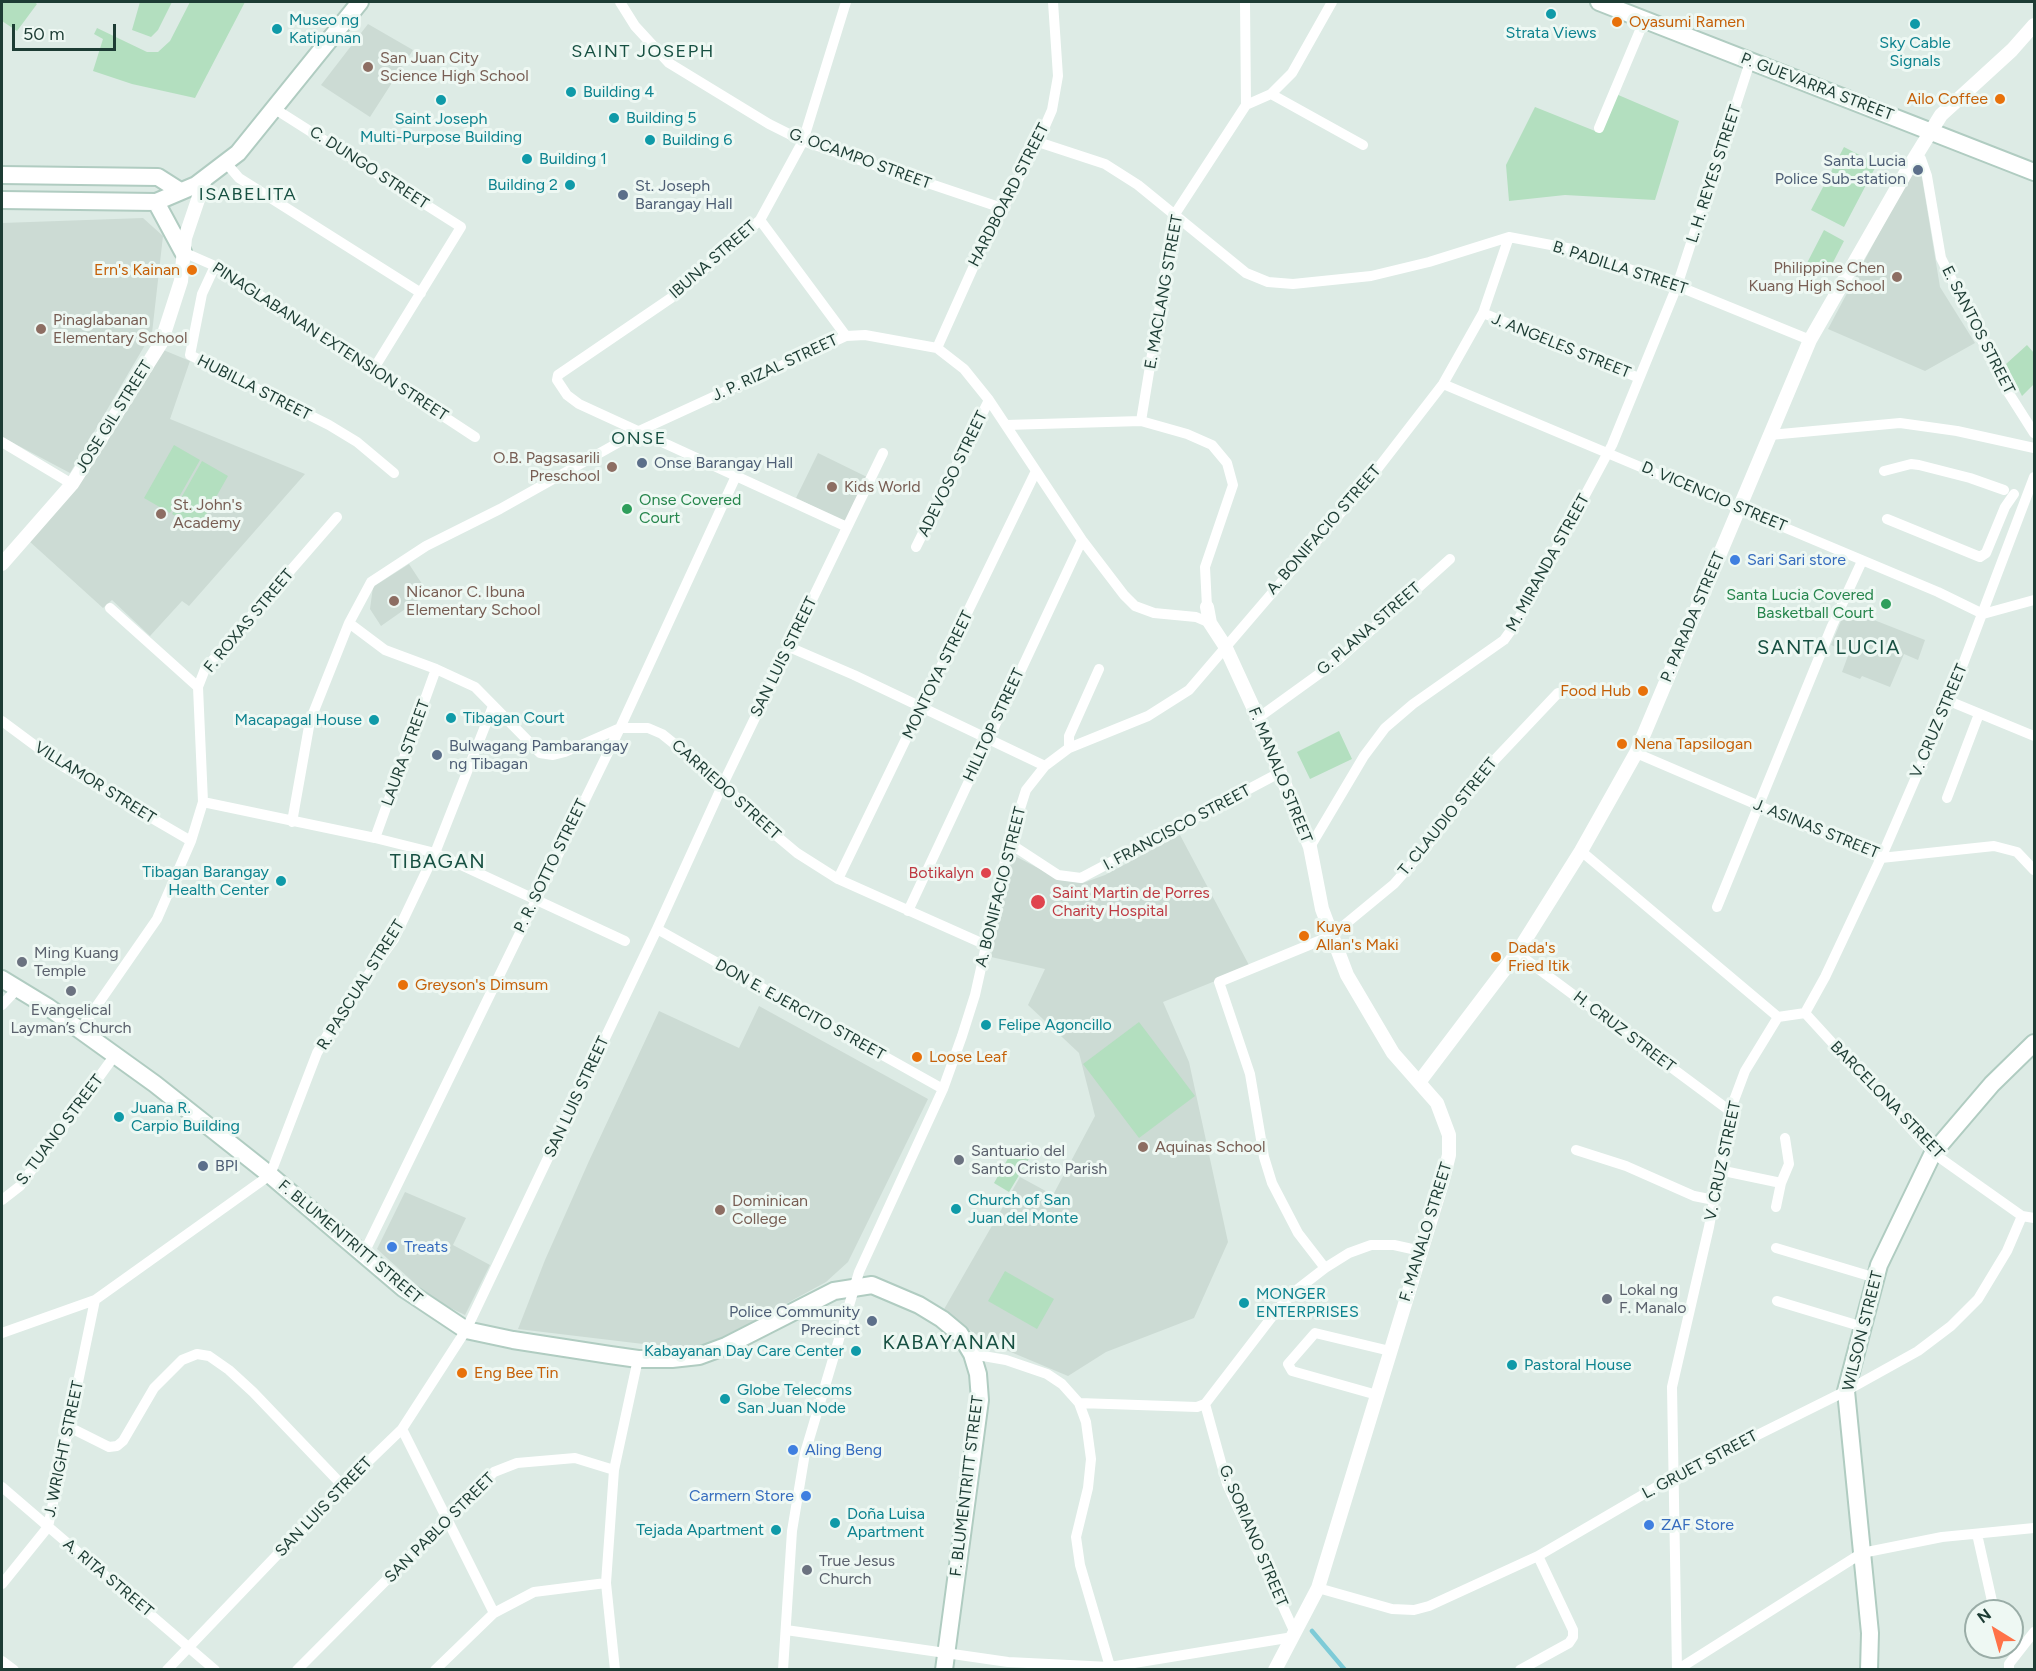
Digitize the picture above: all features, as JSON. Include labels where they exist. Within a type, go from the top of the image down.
[{"type":"main road","points":[[2,200],[156,202],[205,179],[227,164],[276,109],[360,2]]},
{"type":"main road","name":"P. GUEVARRA STREET","points":[[1599,2],[2034,172]]},
{"type":"main road","points":[[2,175],[158,177],[180,191]]},
{"type":"main road","points":[[156,202],[183,252]]},
{"type":"main road","name":"F. BLUMENTRITT STREET","points":[[2,979],[115,1055],[270,1175],[405,1290],[466,1330],[502,1338],[638,1359],[699,1356],[726,1346],[834,1291],[872,1286],[919,1305],[942,1318],[960,1334],[972,1354],[978,1374],[980,1400],[945,1662]]},
{"type":"main road","name":"WILSON STREET","points":[[1869,1670],[1870,1633],[1846,1391],[1876,1278],[1890,1237],[1933,1153],[1992,1084],[2034,1043]]},
{"type":"street","name":"G. OCAMPO STREET","points":[[620,2],[635,26],[655,50],[679,70],[753,115],[803,141],[1002,208]]},
{"type":"street","name":"IBUNA STREET","points":[[639,430],[579,404],[559,386],[558,375],[671,298],[760,220],[803,141],[846,2]]},
{"type":"street","name":"HARDBOARD STREET","points":[[937,348],[1002,208],[1038,142],[1052,110],[1058,76],[1053,2]]},
{"type":"street","points":[[1245,2],[1246,105],[1272,94],[1292,73],[1332,2]]},
{"type":"street","points":[[1599,128],[1644,21]]},
{"type":"street","name":"P. PARADA STREET","points":[[1420,1081],[1517,953],[1581,851],[1636,753],[1810,340],[1916,154],[1941,115],[2012,50],[2034,25]]},
{"type":"street","name":"L. H. REYES STREET","points":[[1677,286],[1750,62]]},
{"type":"street","points":[[1272,94],[1363,144]]},
{"type":"street","name":"E. MACLANG STREET","points":[[1141,421],[1175,214],[1246,105]]},
{"type":"street","name":"C. DUNGO STREET","points":[[276,109],[461,227],[421,293]]},
{"type":"street","name":"B. PADILLA STREET","points":[[1038,142],[1105,164],[1138,185],[1246,273],[1268,282],[1293,284],[1371,276],[1429,262],[1509,237],[1572,249],[1677,286],[1810,340]]},
{"type":"street","name":"E. SANTOS STREET","points":[[1916,154],[1921,159],[1926,176],[1941,258],[2008,392],[2034,433]]},
{"type":"street","points":[[227,164],[239,178],[421,293],[373,370]]},
{"type":"street","name":"JOSE GIL STREET","points":[[2,564],[72,484],[161,343],[176,303],[183,252],[193,210],[205,179]]},
{"type":"street","points":[[760,220],[846,336]]},
{"type":"street","name":"A. BONIFACIO STREET","points":[[783,1670],[792,1531],[805,1453],[859,1272],[943,1089],[975,995],[1009,843],[1026,790],[1044,766],[1069,748],[1169,705],[1189,690],[1225,645],[1368,481],[1443,384],[1483,314],[1509,237]]},
{"type":"street","name":"PINAGLABANAN EXTENSION STREET","points":[[183,252],[215,266],[475,437]]},
{"type":"street","name":"HUBILLA STREET","points":[[215,266],[202,294],[190,356],[329,425],[357,442],[394,473]]},
{"type":"street","name":"M. MIRANDA STREET","points":[[1310,846],[1364,756],[1385,728],[1413,704],[1493,648],[1511,632],[1609,452],[1677,286]]},
{"type":"street","name":"J. ANGELES STREET","points":[[1483,314],[1639,378]]},
{"type":"street","name":"J. P. RIZAL STREET","points":[[292,822],[310,721],[350,622],[371,582],[426,546],[500,509],[639,430],[846,336],[865,335],[937,348],[964,369],[989,400],[1082,540],[1124,595],[1135,606],[1154,613],[1197,617],[1210,623]]},
{"type":"street","name":"D. VICENCIO STREET","points":[[1443,384],[1609,452],[1983,614]]},
{"type":"street","name":"ADEVOSO STREET","points":[[916,547],[989,400]]},
{"type":"street","points":[[1006,425],[1141,421],[1187,434],[1212,445],[1227,463],[1233,485],[1205,567],[1210,623]]},
{"type":"street","points":[[1770,435],[1900,423],[1957,431],[2034,448]]},
{"type":"street","points":[[639,430],[847,527]]},
{"type":"street","points":[[2,442],[72,484]]},
{"type":"street","name":"SAN LUIS STREET","points":[[166,1670],[343,1486],[402,1429],[466,1330],[657,929],[723,784],[883,453]]},
{"type":"street","points":[[1884,471],[1911,464],[1919,465],[1970,477],[2009,492],[1986,553],[1980,557],[1887,519]]},
{"type":"street","name":"MONTOYA STREET","points":[[838,879],[1036,471]]},
{"type":"street","name":"P. R. SOTTO STREET","points":[[363,1255],[535,898],[620,728],[736,476]]},
{"type":"street","name":"V. CRUZ STREET","points":[[1805,1013],[1825,977],[1881,858],[1983,614],[2034,477]]},
{"type":"street","name":"F. ROXAS STREET","points":[[80,1030],[157,919],[191,841],[203,802],[198,687],[205,669],[337,518]]},
{"type":"street","name":"HILLTOP STREET","points":[[908,911],[987,738],[1082,540]]},
{"type":"street","name":"G. PLANA STREET","points":[[1258,718],[1336,661],[1450,559]]},
{"type":"street","points":[[1717,907],[1862,561]]},
{"type":"street","points":[[1983,614],[2034,600]]},
{"type":"street","points":[[110,608],[198,687]]},
{"type":"street","name":"CARRIEDO STREET","points":[[350,622],[376,646],[475,687],[526,742],[540,753],[553,755],[620,728],[648,728],[662,734],[723,784],[781,840],[838,879],[986,945]]},
{"type":"street","name":"F. MANALO STREET","points":[[1210,623],[1225,645],[1258,718],[1310,846],[1322,909],[1347,975],[1384,1040],[1437,1103],[1449,1135],[1449,1155],[1318,1588],[1275,1670]]},
{"type":"street","points":[[789,648],[854,675],[1044,766]]},
{"type":"street","name":"LAURA STREET","points":[[375,838],[436,669]]},
{"type":"street","points":[[1069,748],[1070,736],[1099,669]]},
{"type":"street","name":"T. CLAUDIO STREET","points":[[1325,1268],[1298,1233],[1272,1183],[1264,1156],[1250,1074],[1218,986],[1221,980],[1331,936],[1394,884],[1424,850],[1488,767],[1558,693]]},
{"type":"street","points":[[1948,701],[2034,736]]},
{"type":"street","name":"R. PASCUAL STREET","points":[[270,1175],[317,1053],[336,1020],[394,939],[435,853],[493,706]]},
{"type":"street","points":[[1947,798],[1979,714]]},
{"type":"street","name":"VILLAMOR STREET","points":[[2,721],[64,767],[191,841]]},
{"type":"street","name":"J. ASINAS STREET","points":[[1636,753],[1881,858],[1994,846],[2017,852],[2034,870]]},
{"type":"street","name":"I. FRANCISCO STREET","points":[[1009,843],[1058,875],[1081,878],[1281,772]]},
{"type":"street","points":[[203,802],[435,853],[625,941]]},
{"type":"street","points":[[1581,851],[1778,1017],[1805,1013]]},
{"type":"street","name":"DON E. EJERCITO STREET","points":[[657,929],[943,1089]]},
{"type":"street","name":"H. CRUZ STREET","points":[[1517,953],[1730,1111]]},
{"type":"street","points":[[2,1005],[18,988]]},
{"type":"street","name":"BARCELONA STREET","points":[[1805,1013],[1933,1153],[2022,1216],[2034,1218]]},
{"type":"street","name":"V. CRUZ STREET","points":[[1677,1670],[1672,1387],[1714,1198],[1730,1111],[1745,1071],[1778,1017]]},
{"type":"street","name":"S. TUANO STREET","points":[[2,1200],[20,1186],[115,1055]]},
{"type":"street","points":[[1776,1208],[1781,1183],[1789,1164],[1785,1138]]},
{"type":"street","points":[[1576,1150],[1626,1166],[1678,1188],[1714,1198]]},
{"type":"street","points":[[1719,1170],[1781,1183]]},
{"type":"street","points":[[2,1333],[95,1300],[270,1175]]},
{"type":"street","name":"L. GRUET STREET","points":[[1318,1588],[1392,1609],[1414,1610],[1429,1606],[1538,1556],[1675,1476],[1846,1391],[1917,1351],[1951,1326],[1978,1299],[2007,1251],[2022,1216]]},
{"type":"street","points":[[1079,1403],[1197,1407],[1205,1404],[1278,1309],[1325,1268],[1349,1253],[1371,1245],[1394,1245],[1421,1251]]},
{"type":"street","points":[[1776,1248],[1876,1278]]},
{"type":"street","name":"J. WRIGHT STREET","points":[[2,1584],[48,1527],[95,1300]]},
{"type":"street","points":[[1777,1301],[1863,1327]]},
{"type":"street","points":[[1377,1395],[1292,1371],[1288,1364],[1315,1333],[1390,1351]]},
{"type":"street","points":[[69,1427],[109,1447],[117,1446],[123,1441],[154,1388],[182,1360],[197,1354],[208,1356],[229,1370],[253,1392],[343,1486]]},
{"type":"street","points":[[972,1354],[1006,1360],[1047,1374],[1062,1384],[1079,1403],[1086,1422],[1091,1459],[1088,1488],[1076,1537],[1080,1565],[1111,1668]]},
{"type":"street","points":[[615,1670],[606,1583],[614,1470],[638,1359]]},
{"type":"street","name":"G. SORIANO STREET","points":[[1205,1404],[1227,1484],[1294,1635]]},
{"type":"street","points":[[402,1429],[494,1613]]},
{"type":"street","name":"SAN PABLO STREET","points":[[297,1670],[494,1472],[517,1464],[575,1458],[614,1470]]},
{"type":"street","name":"A. RITA STREET","points":[[2,1487],[215,1670]]},
{"type":"street","points":[[1677,1670],[1862,1553],[1942,1537],[2034,1528]]},
{"type":"street","points":[[1977,1534],[1992,1599]]},
{"type":"street","points":[[1520,1670],[1569,1642],[1573,1637],[1573,1630],[1538,1556]]},
{"type":"street","points":[[435,1670],[494,1613],[534,1592],[606,1583]]},
{"type":"street","points":[[786,1630],[945,1662],[1008,1662],[1111,1668],[1294,1635]]},
{"type":"street","points":[[2009,1670],[2009,1664],[2034,1632]]},
{"type":"street","points":[[2,1661],[14,1670]]},
{"type":"shaded area","name":"San Juan City Science High School","points":[[368,24],[413,50],[370,117],[321,85]]},
{"type":"shaded area","name":"Philippine Chen Kuang High School","points":[[1921,172],[1940,287],[1975,343],[1925,371],[1828,329],[1911,173]]},
{"type":"shaded area","name":"Pinaglabanan Elementary School","points":[[143,218],[163,236],[152,333],[70,473],[2,437],[2,223]]},
{"type":"shaded area","name":"St. John's Academy","points":[[161,349],[190,361],[170,419],[305,474],[189,606],[182,601],[150,636],[112,600],[103,608],[29,541]]},
{"type":"shaded area","name":"Kids World","points":[[818,453],[867,477],[845,522],[796,498]]},
{"type":"shaded area","name":"Nicanor C. Ibuna Elementary School","points":[[409,564],[428,593],[381,626],[370,609],[373,587]]},
{"type":"shaded area","points":[[1846,609],[1925,640],[1918,660],[1904,654],[1890,687],[1862,676],[1860,679],[1842,672],[1849,653],[1831,645]]},
{"type":"shaded area","name":"Aquinas School","points":[[1180,835],[1250,967],[1163,1002],[1189,1062],[1228,1242],[1194,1318],[1106,1352],[1068,1376],[987,1342],[943,1311],[1020,1177],[1053,1195],[1095,1116],[1079,1053],[1028,1005],[1045,969],[991,957],[1011,854],[1061,880],[1083,883],[1105,875]]},
{"type":"shaded area","name":"Dominican College","points":[[759,1006],[928,1099],[848,1262],[826,1282],[719,1340],[685,1349],[518,1329],[545,1260],[659,1011],[739,1048]]},
{"type":"shaded area","points":[[405,1192],[466,1218],[453,1245],[490,1265],[465,1315],[432,1299],[377,1249]]},
{"type":"green space","points":[[2,2],[34,2],[37,4],[17,31],[2,21]]},
{"type":"green space","points":[[140,2],[172,2],[158,30],[151,37],[132,30]]},
{"type":"green space","points":[[190,2],[245,2],[195,98],[132,84],[93,71],[103,39],[94,34],[97,28],[147,52],[158,52],[170,41]]},
{"type":"green space","points":[[1616,94],[1679,121],[1655,200],[1565,195],[1509,201],[1506,165],[1535,107],[1600,133]]},
{"type":"green space","points":[[1844,147],[1877,164],[1844,227],[1811,210]]},
{"type":"green space","points":[[1824,230],[1844,241],[1826,276],[1806,265]]},
{"type":"green space","points":[[2027,345],[2034,353],[2034,384],[2022,396],[2006,364]]},
{"type":"green space","points":[[174,445],[200,460],[170,513],[144,498]]},
{"type":"green space","points":[[202,461],[228,476],[198,529],[172,514]]},
{"type":"green space","points":[[1339,731],[1352,759],[1310,779],[1297,752]]},
{"type":"green space","points":[[1139,1022],[1195,1096],[1139,1138],[1083,1064]]},
{"type":"green space","points":[[1014,1148],[1030,1157],[1009,1192],[994,1183]]},
{"type":"green space","points":[[1005,1271],[1054,1299],[1037,1329],[988,1301]]},
{"type":"waterway","points":[[1312,1631],[1345,1670]]},
{"type":"place","name":"Strata Views","points":[[1551,14]]},
{"type":"place","name":"Oyasumi Ramen","points":[[1617,22]]},
{"type":"place","name":"Sky Cable Signals","points":[[1915,24]]},
{"type":"place","name":"Museo ng Katipunan","points":[[277,29]]},
{"type":"place","name":"San Juan City Science High School","points":[[368,67]]},
{"type":"place","name":"Building 4","points":[[571,92]]},
{"type":"place","name":"Ailo Coffee","points":[[2000,99]]},
{"type":"place","name":"Saint Joseph Multi-Purpose Building","points":[[441,100]]},
{"type":"place","name":"Building 5","points":[[614,118]]},
{"type":"place","name":"Building 6","points":[[650,140]]},
{"type":"place","name":"Building 1","points":[[527,159]]},
{"type":"place","name":"Santa Lucia Police Sub-station","points":[[1918,170]]},
{"type":"place","name":"Building 2","points":[[570,185]]},
{"type":"place","name":"St. Joseph Barangay Hall","points":[[623,195]]},
{"type":"place","name":"Ern's Kainan","points":[[192,270]]},
{"type":"place","name":"Philippine Chen Kuang High School","points":[[1897,277]]},
{"type":"place","name":"Pinaglabanan Elementary School","points":[[41,329]]},
{"type":"place","name":"Onse Barangay Hall","points":[[642,463]]},
{"type":"place","name":"O.B. Pagsasarili Preschool","points":[[612,467]]},
{"type":"place","name":"Kids World","points":[[832,487]]},
{"type":"place","name":"Onse Covered Court","points":[[627,509]]},
{"type":"place","name":"St. John's Academy","points":[[161,514]]},
{"type":"place","name":"Sari Sari store","points":[[1735,560]]},
{"type":"place","name":"Nicanor C. Ibuna Elementary School","points":[[394,601]]},
{"type":"place","name":"Santa Lucia Covered Basketball Court","points":[[1886,604]]},
{"type":"place","name":"Food Hub","points":[[1643,691]]},
{"type":"place","name":"Tibagan Court","points":[[451,718]]},
{"type":"place","name":"Macapagal House","points":[[374,720]]},
{"type":"place","name":"Nena Tapsilogan","points":[[1622,744]]},
{"type":"place","name":"Bulwagang Pambarangay ng Tibagan","points":[[437,755]]},
{"type":"place","name":"Botikalyn","points":[[986,873]]},
{"type":"place","name":"Tibagan Barangay Health Center","points":[[281,881]]},
{"type":"place","name":"Saint Martin de Porres Charity Hospital","points":[[1038,902]]},
{"type":"place","name":"Kuya Allan's Maki","points":[[1304,936]]},
{"type":"place","name":"Dada's Fried Itik","points":[[1496,957]]},
{"type":"place","name":"Ming Kuang Temple","points":[[22,962]]},
{"type":"place","name":"Greyson's Dimsum","points":[[403,985]]},
{"type":"place","name":"Evangelical Layman’s Church","points":[[71,991]]},
{"type":"place","name":"Felipe Agoncillo","points":[[986,1025]]},
{"type":"place","name":"Loose Leaf","points":[[917,1057]]},
{"type":"place","name":"Juana R. Carpio Building","points":[[119,1117]]},
{"type":"place","name":"Aquinas School","points":[[1143,1147]]},
{"type":"place","name":"Santuario del Santo Cristo Parish","points":[[959,1160]]},
{"type":"place","name":"BPI","points":[[203,1166]]},
{"type":"place","name":"Church of San Juan del Monte","points":[[956,1209]]},
{"type":"place","name":"Dominican College","points":[[720,1210]]},
{"type":"place","name":"Treats","points":[[392,1247]]},
{"type":"place","name":"Lokal ng F. Manalo","points":[[1607,1299]]},
{"type":"place","name":"MONGER ENTERPRISES","points":[[1244,1303]]},
{"type":"place","name":"Police Community Precinct","points":[[872,1321]]},
{"type":"place","name":"Kabayanan Day Care Center","points":[[856,1351]]},
{"type":"place","name":"Pastoral House","points":[[1512,1365]]},
{"type":"place","name":"Eng Bee Tin","points":[[462,1373]]},
{"type":"place","name":"Globe Telecoms San Juan Node","points":[[725,1399]]},
{"type":"place","name":"Aling Beng","points":[[793,1450]]},
{"type":"place","name":"Carmern Store","points":[[806,1496]]},
{"type":"place","name":"Doña Luisa Apartment","points":[[835,1523]]},
{"type":"place","name":"ZAF Store","points":[[1649,1525]]},
{"type":"place","name":"Tejada Apartment","points":[[776,1530]]},
{"type":"place","name":"True Jesus Church","points":[[807,1570]]},
{"type":"district","name":"SAINT JOSEPH","points":[[643,52]]},
{"type":"district","name":"ISABELITA","points":[[248,195]]},
{"type":"district","name":"ONSE","points":[[639,439]]},
{"type":"district","name":"SANTA LUCIA","points":[[1829,648]]},
{"type":"district","name":"TIBAGAN","points":[[438,862]]},
{"type":"district","name":"KABAYANAN","points":[[950,1343]]}]
